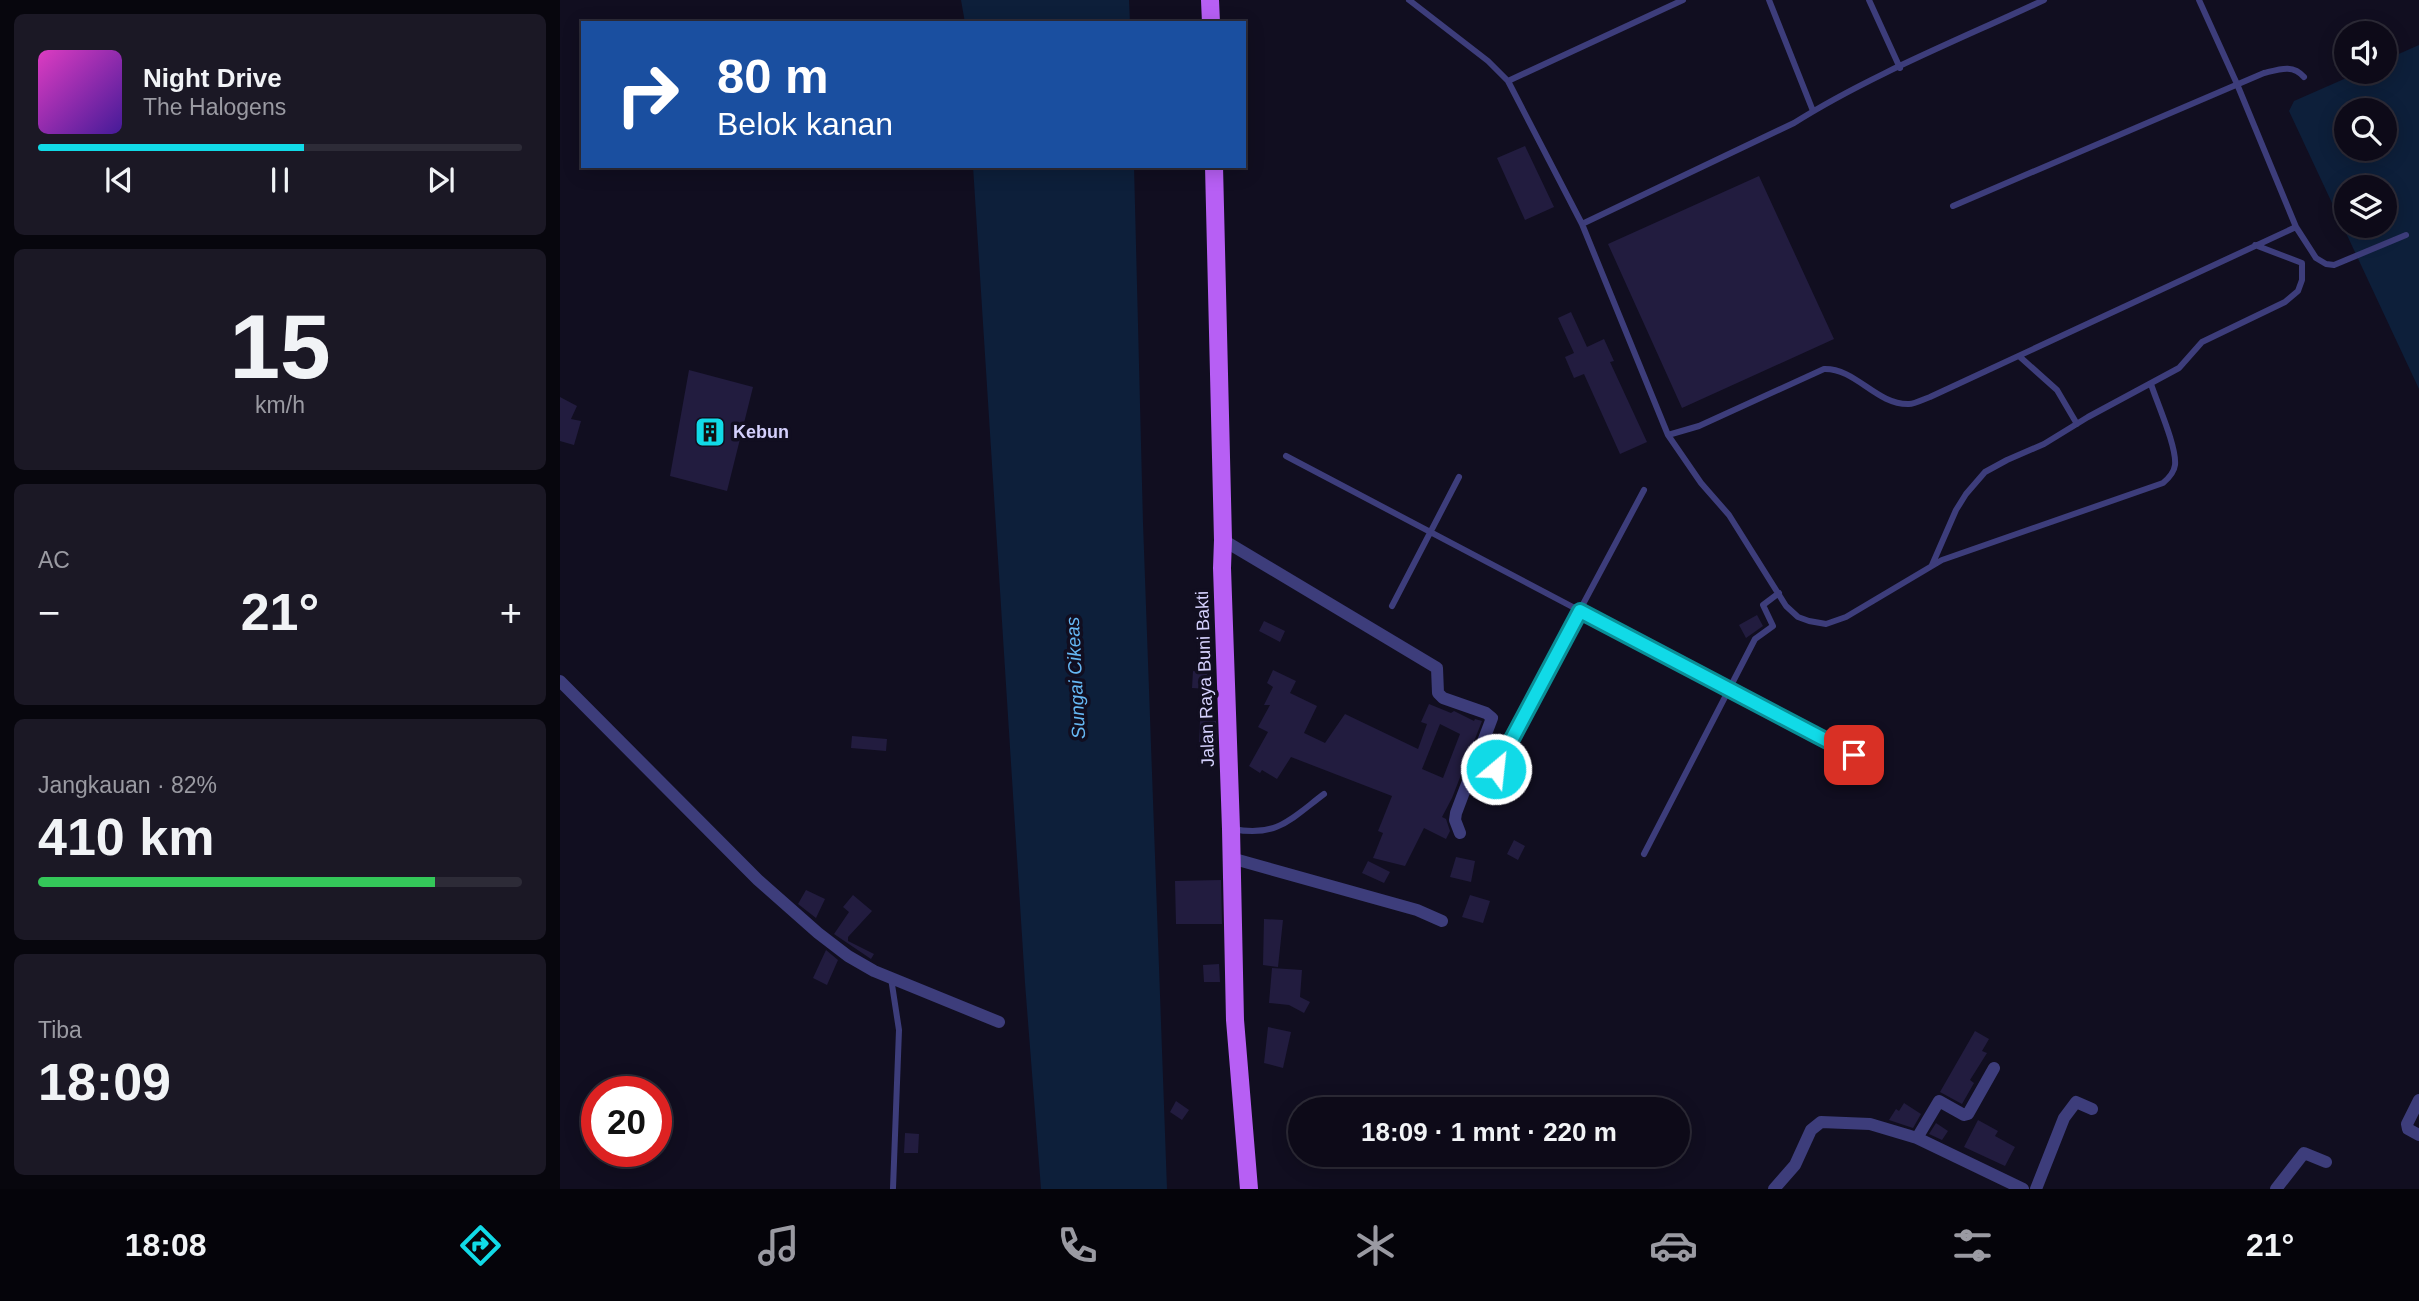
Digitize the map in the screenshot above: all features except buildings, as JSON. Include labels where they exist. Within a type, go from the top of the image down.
[{"type":"main road","points":[[1210,0],[1211,21]]},
{"type":"main road","name":"Jalan Raya Buni Bakti","points":[[1214,168],[1235,1020],[1249,1189]]},
{"type":"street","points":[[1223,540],[1437,668],[1437,693],[1492,718],[1456,813],[1455,820],[1460,833]]},
{"type":"street","points":[[560,681],[758,880],[818,933],[848,956],[874,971],[999,1022]]},
{"type":"street","points":[[1231,858],[1417,910],[1442,921]]},
{"type":"street","points":[[1917,1138],[1939,1101],[1964,1115],[1968,1114],[1994,1068]]},
{"type":"street","points":[[2419,1100],[2407,1124],[2409,1129],[2419,1135]]},
{"type":"street","points":[[2036,1189],[2064,1118],[2076,1102],[2092,1109]]},
{"type":"street","points":[[1780,1187],[1811,1130],[1821,1122],[1870,1124],[1917,1138],[2023,1189]]},
{"type":"street","points":[[2276,1189],[2304,1153],[2326,1162]]},
{"type":"lane","points":[[1409,0],[1488,61],[1508,81],[1582,225],[1668,435],[1700,484],[1729,515],[1786,606],[1798,617],[1826,624],[1846,617],[1932,565],[2162,483],[2170,477],[2175,465],[2151,384]]},
{"type":"lane","points":[[1508,81],[1683,0]]},
{"type":"lane","points":[[1769,0],[1813,111]]},
{"type":"lane","points":[[1868,0],[1900,68]]},
{"type":"lane","points":[[1582,225],[2044,0]]},
{"type":"lane","points":[[2199,0],[2296,227],[2316,258],[2334,265],[2406,235]]},
{"type":"lane","points":[[1953,206],[2264,73],[2288,68],[2297,70],[2304,77]]},
{"type":"lane","points":[[1668,435],[1699,426],[1824,369],[1836,369],[1862,386],[1892,400],[1910,404],[2296,227]]},
{"type":"lane","points":[[1932,565],[1956,510],[1985,472],[2043,444],[2179,368],[2202,342],[2285,302],[2298,291],[2302,280],[2301,263],[2255,245]]},
{"type":"lane","points":[[2019,356],[2057,390],[2077,424]]},
{"type":"lane","points":[[1286,456],[1854,755]]},
{"type":"lane","points":[[1392,606],[1459,477]]},
{"type":"lane","points":[[1496,769],[1644,490]]},
{"type":"lane","points":[[1644,853],[1755,639],[1773,626],[1763,604],[1779,593]]},
{"type":"lane","points":[[1231,829],[1246,832],[1278,828],[1324,794]]},
{"type":"lane","points":[[891,978],[899,1030],[893,1188]]},
{"type":"water","points":[[961,0],[1129,0],[1130,21],[965,21]]},
{"type":"water","points":[[2419,45],[2419,389],[2348,238],[2397,238],[2397,175],[2334,175],[2334,207],[2289,111],[2294,101],[2334,83],[2397,84],[2397,55]]},
{"type":"water","name":"Sungai Cikeas","points":[[973,168],[1134,168],[1143,523],[1167,1189],[1041,1189],[1025,983]]},
{"type":"place","name":"Kebun","points":[[710,432]]},
{"type":"route","points":[[1496,769],[1580,611],[1854,755]]}]
